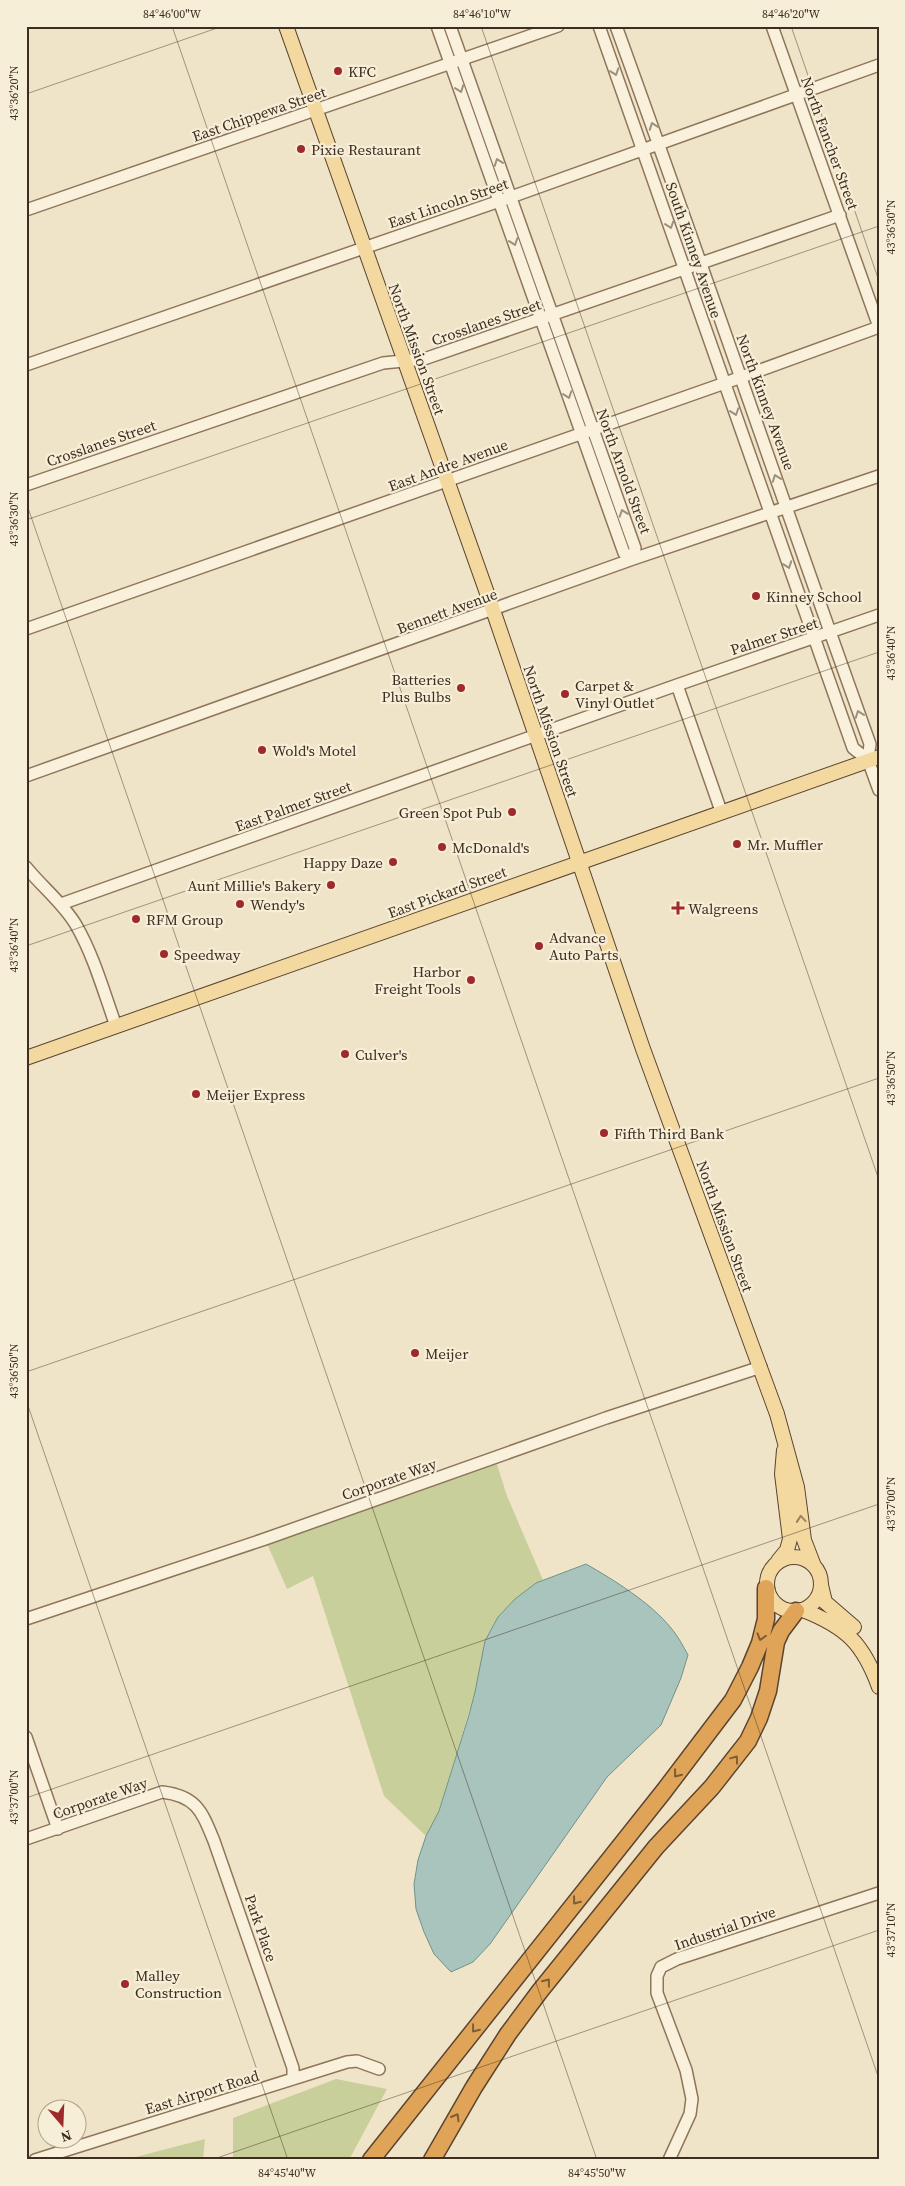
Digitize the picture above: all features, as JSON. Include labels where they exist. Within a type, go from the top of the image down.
[{"type":"highway","points":[[371,2160],[664,1791],[733,1700],[760,1643],[766,1619],[766,1588]]},
{"type":"highway","points":[[432,2160],[474,2087],[508,2034],[540,1991],[656,1847],[712,1787],[748,1741],[759,1718],[768,1691],[776,1642],[781,1631],[799,1610]]},
{"type":"main road","name":"North Mission Street","points":[[286,26],[448,481],[643,1049],[761,1367],[798,1487],[804,1540],[814,1566],[820,1574],[825,1602],[853,1626],[866,1643],[879,1687]]},
{"type":"main road","name":"East Pickard Street","points":[[26,1058],[874,758]]},
{"type":"main road","name":"North Mission Street","points":[[785,1446],[782,1474],[790,1539],[787,1550],[768,1574],[766,1588],[770,1598],[786,1610],[799,1610],[832,1622],[845,1631],[873,1671]]},
{"type":"main road","points":[[777,1562],[786,1557],[797,1556],[806,1559],[814,1566]]},
{"type":"main road","points":[[799,1610],[817,1599],[821,1584]]},
{"type":"street","name":"North Arnold Street","points":[[437,26],[456,62],[506,199],[546,317],[580,433],[624,553],[633,559],[635,548],[593,428],[546,317]]},
{"type":"street","name":"North Arnold Street","points":[[450,26],[456,62]]},
{"type":"street","name":"East Chippewa Street","points":[[26,210],[558,26]]},
{"type":"street","name":"South Kinney Avenue","points":[[599,26],[685,268],[769,514],[854,748],[874,758]]},
{"type":"street","name":"North Kinney Avenue","points":[[616,26],[702,262],[740,378],[870,744],[879,790]]},
{"type":"street","name":"North Fancher Street","points":[[772,26],[879,327]]},
{"type":"street","name":"East Lincoln Street","points":[[26,365],[506,199],[879,65]]},
{"type":"street","name":"Crosslanes Street","points":[[26,485],[383,363],[424,359],[840,215]]},
{"type":"street","name":"East Andre Avenue","points":[[26,629],[448,481],[593,428],[740,378],[879,327]]},
{"type":"street","name":"Bennett Avenue","points":[[26,776],[633,559],[879,476]]},
{"type":"street","name":"Palmer Street","points":[[535,736],[879,616]]},
{"type":"street","points":[[677,685],[721,812]]},
{"type":"street","name":"East Palmer Street","points":[[61,904],[535,736]]},
{"type":"street","points":[[26,867],[61,904],[76,924],[86,944],[116,1026]]},
{"type":"street","name":"Corporate Way","points":[[26,1619],[265,1539],[606,1418],[761,1367]]},
{"type":"street","points":[[26,1737],[58,1829]]},
{"type":"street","name":"Corporate Way","points":[[26,1839],[162,1792],[184,1796]]},
{"type":"street","name":"Park Place","points":[[184,1796],[196,1804],[203,1815],[214,1842],[293,2068],[293,2079]]},
{"type":"street","name":"Industrial Drive","points":[[668,2160],[690,2114],[692,2099],[686,2070],[657,1993],[657,1976],[661,1967],[677,1959],[879,1893]]},
{"type":"street","name":"East Airport Road","points":[[35,2160],[347,2062],[357,2061],[379,2069]]},
{"type":"green space","points":[[495,1458],[507,1496],[543,1580],[515,1599],[498,1617],[439,1811],[426,1836],[384,1796],[313,1576],[287,1589],[265,1539]]},
{"type":"green space","points":[[336,2079],[387,2089],[349,2160],[233,2160],[233,2118]]},
{"type":"green space","points":[[205,2139],[203,2160],[124,2160]]},
{"type":"water","points":[[586,1564],[643,1601],[671,1628],[688,1655],[681,1678],[661,1725],[607,1777],[490,1944],[473,1962],[451,1972],[434,1954],[424,1932],[416,1909],[414,1884],[418,1860],[426,1836],[439,1811],[469,1715],[485,1641],[498,1617],[515,1599],[536,1583]]},
{"type":"place","name":"KFC","points":[[338,71]]},
{"type":"place","name":"Pixie Restaurant","points":[[301,149]]},
{"type":"place","name":"Kinney School","points":[[756,596]]},
{"type":"place","name":"Batteries Plus Bulbs","points":[[461,688]]},
{"type":"place","name":"Carpet & Vinyl Outlet","points":[[565,694]]},
{"type":"place","name":"Wold's Motel","points":[[262,750]]},
{"type":"place","name":"Green Spot Pub","points":[[512,812]]},
{"type":"place","name":"Mr. Muffler","points":[[737,844]]},
{"type":"place","name":"McDonald's","points":[[442,847]]},
{"type":"place","name":"Happy Daze","points":[[393,862]]},
{"type":"place","name":"Aunt Millie's Bakery","points":[[331,885]]},
{"type":"place","name":"Wendy's","points":[[240,904]]},
{"type":"place","name":"Walgreens","points":[[678,908]]},
{"type":"place","name":"RFM Group","points":[[136,919]]},
{"type":"place","name":"Advance Auto Parts","points":[[539,946]]},
{"type":"place","name":"Speedway","points":[[164,954]]},
{"type":"place","name":"Harbor Freight Tools","points":[[471,980]]},
{"type":"place","name":"Culver's","points":[[345,1054]]},
{"type":"place","name":"Meijer Express","points":[[196,1094]]},
{"type":"place","name":"Fifth Third Bank","points":[[604,1133]]},
{"type":"place","name":"Meijer","points":[[415,1353]]},
{"type":"place","name":"Malley Construction","points":[[125,1984]]}]
